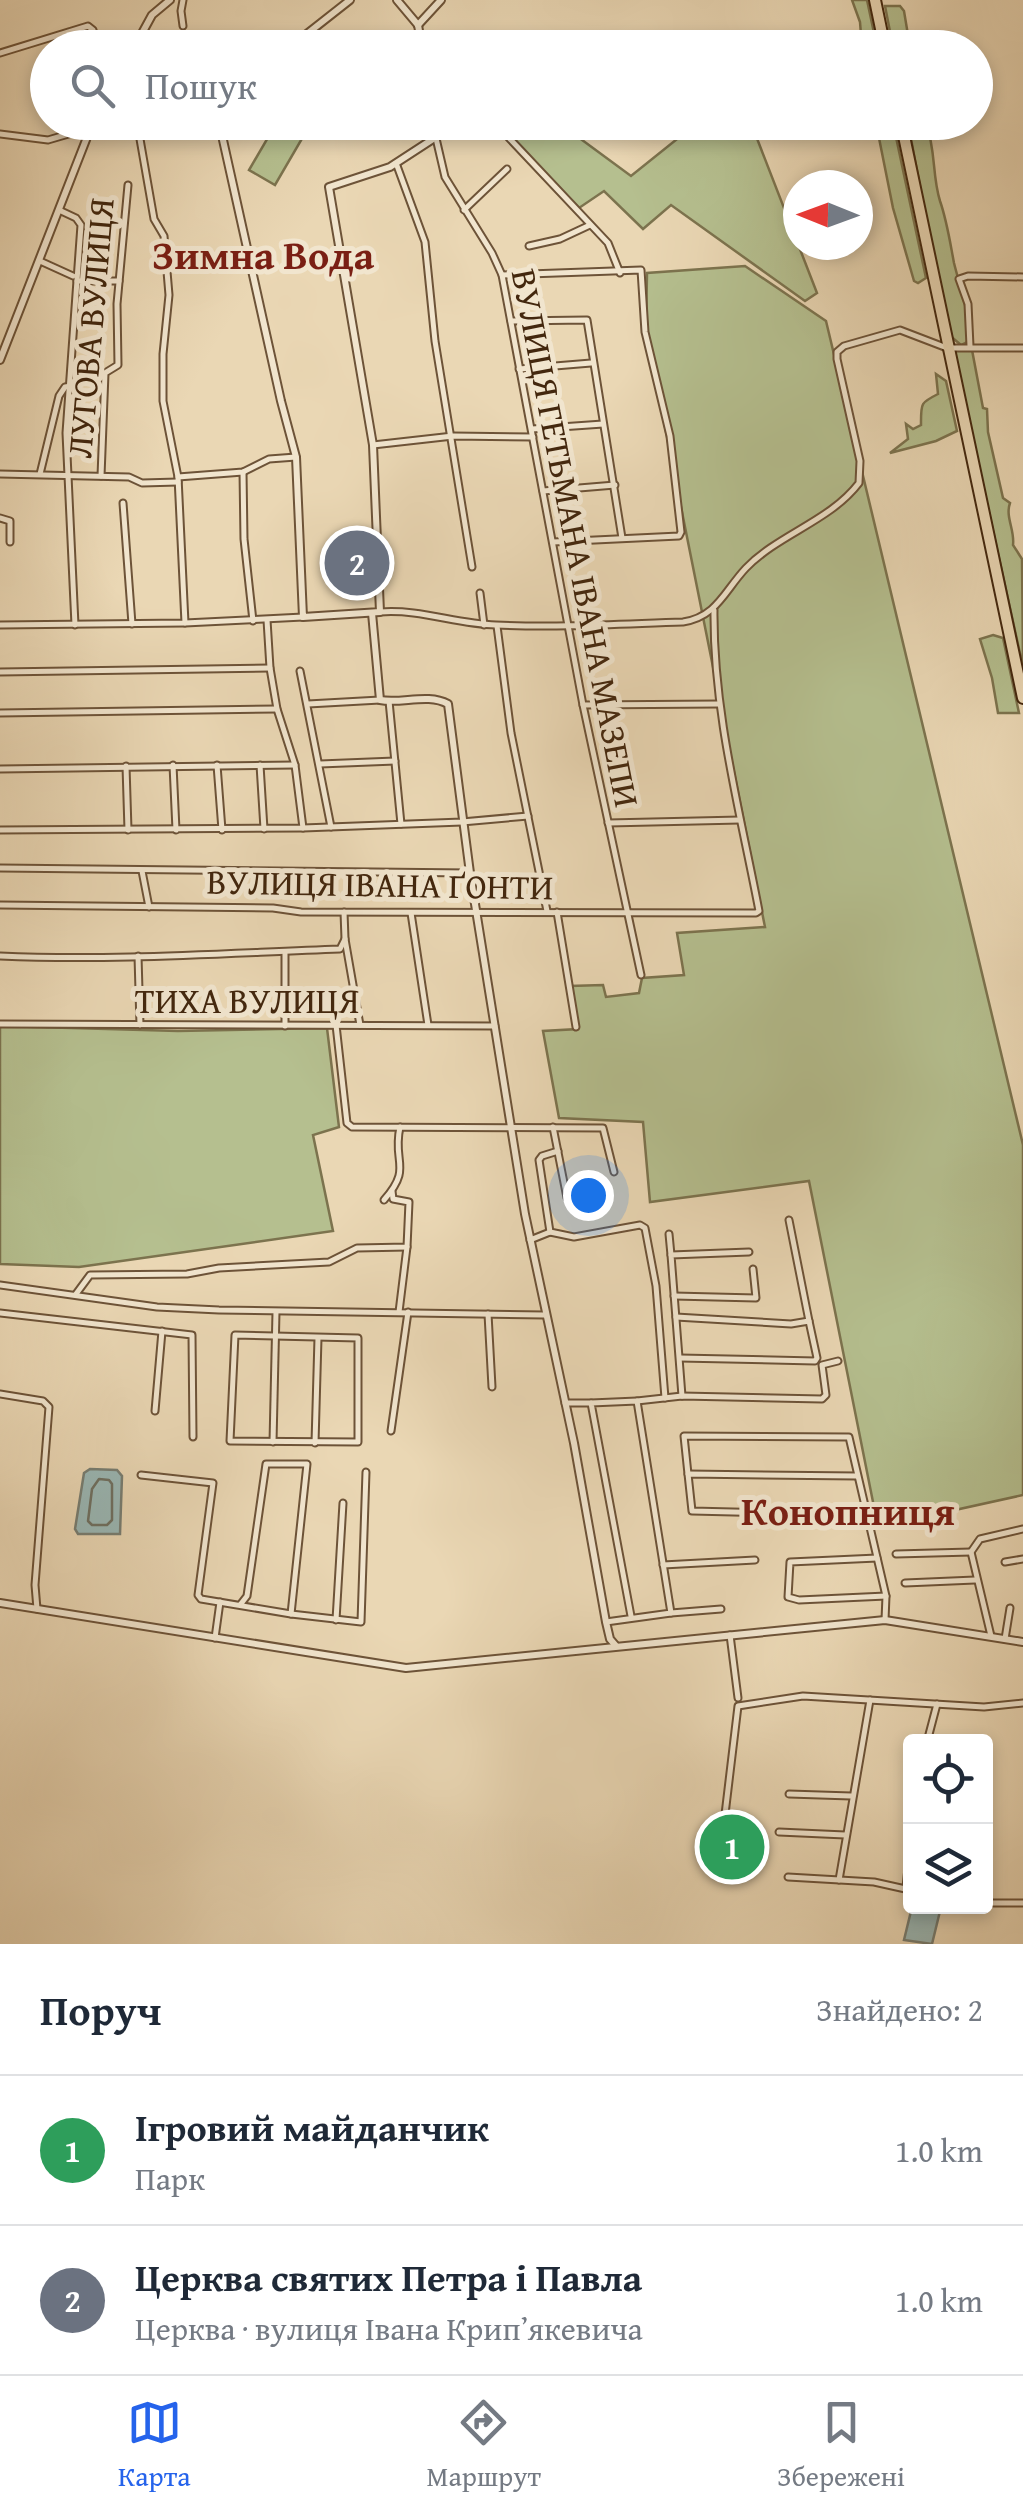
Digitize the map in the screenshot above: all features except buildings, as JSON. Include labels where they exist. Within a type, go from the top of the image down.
[{"type":"highway","points":[[875,0],[881,30]]},
{"type":"highway","points":[[905,140],[1023,698]]},
{"type":"street","points":[[183,0],[183,26]]},
{"type":"street","points":[[312,30],[350,0]]},
{"type":"street","points":[[397,0],[419,30]]},
{"type":"street","points":[[418,26],[441,0]]},
{"type":"street","points":[[144,30],[163,2]]},
{"type":"street","points":[[0,53],[30,44]]},
{"type":"street","points":[[0,134],[30,138]]},
{"type":"street","points":[[0,360],[85,140]]},
{"type":"street","points":[[140,140],[154,220],[164,236],[169,295],[163,354],[164,401],[178,479],[185,623]]},
{"type":"street","points":[[223,140],[296,457],[302,617]]},
{"type":"street","points":[[380,700],[374,445],[329,191],[334,183],[396,164],[430,140]]},
{"type":"street","name":"ВУЛИЦЯ ГЕТЬМАНА ІВАНА МАЗЕПИ","points":[[436,140],[444,177],[502,276],[583,705],[640,976]]},
{"type":"street","points":[[511,140],[613,252],[620,272]]},
{"type":"street","points":[[396,164],[425,242],[435,341],[472,567]]},
{"type":"street","points":[[464,210],[506,169]]},
{"type":"street","name":"ЛУГОВА ВУЛИЦЯ","points":[[101,476],[105,373],[118,365],[118,281],[128,186]]},
{"type":"street","points":[[58,210],[80,221],[66,475],[74,625]]},
{"type":"street","points":[[529,246],[560,239],[590,225]]},
{"type":"street","points":[[40,261],[76,279],[118,281]]},
{"type":"street","points":[[502,276],[641,270],[645,332],[670,436],[681,532],[679,536],[554,542]]},
{"type":"street","points":[[970,346],[968,304],[959,279],[1023,277]]},
{"type":"street","points":[[511,322],[586,319],[622,538]]},
{"type":"street","points":[[0,625],[253,621],[376,612],[420,612],[462,624],[497,626],[695,620],[714,610],[746,568],[762,554],[840,502],[858,483],[860,461],[838,352],[844,346],[900,330],[947,348],[1023,348]]},
{"type":"street","points":[[519,368],[592,362]]},
{"type":"street","points":[[40,474],[59,396],[70,386]]},
{"type":"street","points":[[374,445],[604,424]]},
{"type":"street","points":[[0,474],[130,476],[142,483],[243,472],[269,459],[296,457]]},
{"type":"street","points":[[243,472],[244,539],[253,621]]},
{"type":"street","points":[[543,491],[615,486]]},
{"type":"street","points":[[123,503],[132,624]]},
{"type":"street","points":[[0,518],[10,521],[10,542]]},
{"type":"street","points":[[480,593],[484,624]]},
{"type":"street","points":[[608,823],[741,820],[719,704],[714,610]]},
{"type":"street","points":[[267,620],[277,710],[295,765],[304,828]]},
{"type":"street","points":[[497,626],[511,733],[547,912]]},
{"type":"street","points":[[0,672],[270,668]]},
{"type":"street","points":[[300,671],[332,827]]},
{"type":"street","points":[[306,704],[427,699],[448,704],[462,822],[530,1240],[606,1622],[616,1646]]},
{"type":"street","points":[[390,702],[400,824]]},
{"type":"street","points":[[583,705],[719,704]]},
{"type":"street","points":[[0,713],[277,710]]},
{"type":"street","points":[[320,764],[395,760]]},
{"type":"street","points":[[173,765],[176,830]]},
{"type":"street","points":[[260,765],[264,829]]},
{"type":"street","points":[[0,769],[295,765]]},
{"type":"street","points":[[126,766],[128,830]]},
{"type":"street","points":[[218,766],[222,830]]},
{"type":"street","points":[[0,830],[304,828],[528,816]]},
{"type":"street","name":"ВУЛИЦЯ ІВАНА ҐОНТИ","points":[[0,906],[273,908],[290,912],[759,911],[741,820]]},
{"type":"street","points":[[0,868],[470,873]]},
{"type":"street","points":[[142,869],[149,907]]},
{"type":"street","points":[[344,912],[360,1025]]},
{"type":"street","points":[[411,912],[428,1025]]},
{"type":"street","points":[[558,912],[576,1028]]},
{"type":"street","points":[[0,956],[285,953],[340,949],[345,939]]},
{"type":"street","points":[[285,953],[285,1026]]},
{"type":"street","points":[[138,956],[140,1025]]},
{"type":"street","name":"ТИХА ВУЛИЦЯ","points":[[0,1024],[494,1026]]},
{"type":"street","points":[[336,1026],[347,1123],[352,1127],[603,1128],[614,1172]]},
{"type":"street","points":[[384,1200],[401,1175],[396,1145],[400,1126]]},
{"type":"street","points":[[553,1127],[568,1198]]},
{"type":"street","points":[[550,1232],[540,1160],[558,1151]]},
{"type":"street","points":[[392,1190],[393,1199],[410,1202],[398,1312]]},
{"type":"street","points":[[680,1358],[818,1358],[789,1220]]},
{"type":"street","points":[[530,1240],[550,1232],[574,1237],[643,1225],[656,1286],[665,1398]]},
{"type":"street","points":[[668,1234],[682,1396]]},
{"type":"street","points":[[76,1294],[90,1275],[187,1274],[194,1270],[329,1262],[356,1248],[406,1246]]},
{"type":"street","points":[[671,1255],[749,1252]]},
{"type":"street","points":[[674,1296],[756,1298],[753,1269]]},
{"type":"street","points":[[656,1286],[672,1280]]},
{"type":"street","points":[[0,1285],[157,1307],[544,1314]]},
{"type":"street","points":[[272,1442],[276,1312]]},
{"type":"street","points":[[391,1431],[408,1312]]},
{"type":"street","points":[[0,1313],[190,1334],[194,1338],[193,1437]]},
{"type":"street","points":[[488,1314],[492,1387]]},
{"type":"street","points":[[676,1317],[792,1324],[810,1321]]},
{"type":"street","points":[[155,1411],[162,1331]]},
{"type":"street","points":[[233,1336],[276,1336],[358,1338],[360,1440],[315,1443],[228,1439],[233,1336]]},
{"type":"street","points":[[315,1443],[318,1338]]},
{"type":"street","points":[[565,1403],[682,1396],[822,1400],[826,1395],[822,1364],[838,1361]]},
{"type":"street","points":[[0,1394],[43,1401],[50,1406],[34,1585],[37,1609]]},
{"type":"street","points":[[637,1401],[671,1613]]},
{"type":"street","points":[[591,1403],[631,1616]]},
{"type":"street","points":[[866,1515],[693,1513],[683,1437],[848,1436],[886,1596],[885,1620]]},
{"type":"street","points":[[240,1605],[247,1596],[266,1464],[305,1463],[308,1467],[291,1614]]},
{"type":"street","points":[[141,1475],[213,1484],[198,1594],[204,1600],[361,1621],[366,1472]]},
{"type":"street","points":[[688,1474],[857,1476]]},
{"type":"street","points":[[336,1620],[343,1503]]},
{"type":"street","points":[[990,1636],[971,1552],[980,1539],[1023,1529]]},
{"type":"street","points":[[896,1554],[971,1552]]},
{"type":"street","points":[[878,1558],[790,1562],[788,1598],[886,1596]]},
{"type":"street","points":[[1005,1562],[1023,1559]]},
{"type":"street","points":[[664,1565],[755,1560]]},
{"type":"street","points":[[905,1583],[975,1580]]},
{"type":"street","points":[[215,1638],[220,1602]]},
{"type":"street","points":[[0,1604],[406,1668],[885,1620],[1023,1642]]},
{"type":"street","points":[[606,1622],[721,1608]]},
{"type":"street","points":[[1005,1639],[1010,1608]]},
{"type":"street","points":[[730,1634],[738,1698]]},
{"type":"street","points":[[723,1832],[738,1706],[803,1696],[984,1707],[1023,1703]]},
{"type":"street","points":[[839,1880],[870,1700]]},
{"type":"street","points":[[929,1734],[937,1704]]},
{"type":"street","points":[[789,1794],[852,1796]]},
{"type":"street","points":[[779,1832],[845,1835]]},
{"type":"street","points":[[788,1877],[903,1888]]},
{"type":"street","points":[[993,1902],[1023,1903]]},
{"type":"green space","points":[[852,0],[867,0],[873,30],[861,30]]},
{"type":"green space","points":[[885,6],[900,6],[907,30],[890,30]]},
{"type":"green space","points":[[266,140],[301,140],[275,185],[249,170]]},
{"type":"green space","points":[[513,140],[582,140],[631,176],[676,140],[758,140],[783,205],[783,260],[804,260],[817,293],[805,301],[671,205],[643,229],[604,191],[579,208]]},
{"type":"green space","points":[[879,140],[897,140],[926,278],[918,283],[914,281]]},
{"type":"green space","points":[[911,140],[930,140],[971,340],[961,345],[948,334]]},
{"type":"green space","points":[[745,266],[826,321],[1023,1145],[1023,1495],[878,1527],[809,1181],[650,1202],[643,1122],[559,1118],[543,1031],[578,1029],[570,986],[603,985],[606,997],[639,993],[642,978],[684,975],[677,933],[765,927],[646,332],[647,273]]},
{"type":"green space","points":[[958,349],[972,350],[1003,498],[1010,503],[1013,545],[1022,559],[1023,667],[954,354]]},
{"type":"green space","points":[[936,374],[946,381],[957,431],[890,453],[908,439],[906,424],[913,429],[921,425],[923,405],[938,394]]},
{"type":"green space","points":[[993,635],[1003,638],[1019,713],[998,713],[980,639]]},
{"type":"green space","points":[[0,1026],[178,1031],[327,1028],[339,1127],[313,1135],[333,1231],[79,1267],[0,1264]]},
{"type":"water","points":[[90,1469],[117,1470],[122,1476],[120,1534],[78,1534],[75,1529],[84,1473]]},
{"type":"water","points":[[910,1914],[939,1914],[932,1944],[904,1940]]},
{"type":"place","name":"Церква святих Петра і Павла","points":[[357,563]]},
{"type":"place","name":"Ігровий майданчик","points":[[732,1847]]},
{"type":"district","name":"Зимна Вода","points":[[263,254]]},
{"type":"district","name":"Конопниця","points":[[848,1510]]}]
